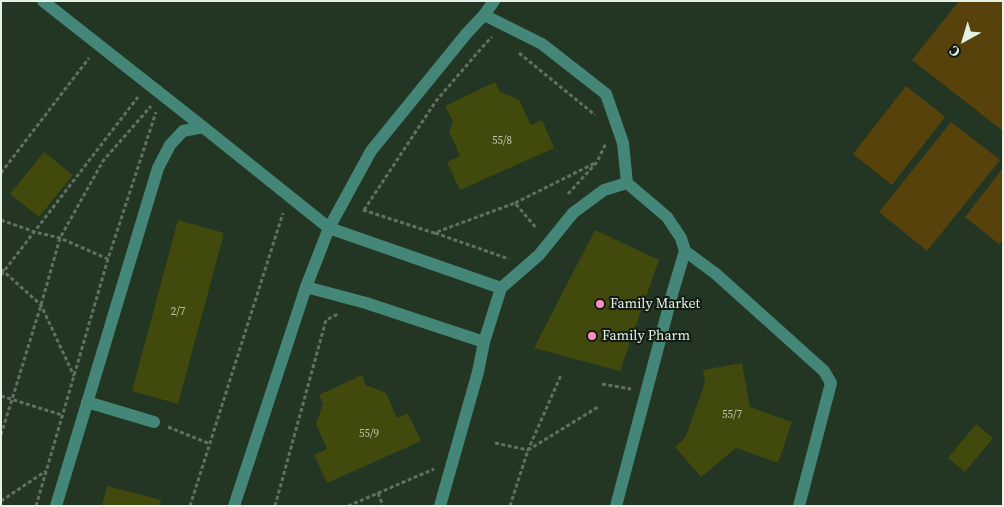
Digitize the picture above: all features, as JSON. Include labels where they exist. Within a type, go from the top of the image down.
[{"type":"lane","points":[[43,1],[329,228],[501,288]]},
{"type":"lane","points":[[234,506],[306,287],[329,228],[370,151],[494,1]]},
{"type":"lane","points":[[484,15],[542,44],[606,94],[623,143],[627,184],[667,217],[681,238],[685,251],[616,506]]},
{"type":"lane","points":[[56,506],[158,168],[170,145],[183,131],[203,127]]},
{"type":"lane","points":[[440,506],[478,372],[484,342],[501,288],[539,255],[573,212],[604,190],[627,184]]},
{"type":"lane","points":[[685,251],[716,274],[824,371],[831,383],[799,506]]},
{"type":"lane","points":[[306,287],[366,303],[484,342]]},
{"type":"lane","points":[[87,402],[154,422]]},
{"type":"path","points":[[364,210],[436,101],[495,34]]},
{"type":"path","points":[[1,173],[99,45]]},
{"type":"path","points":[[518,52],[600,119]]},
{"type":"path","points":[[1,275],[3,270],[36,232],[148,84]]},
{"type":"path","points":[[1,435],[60,238],[103,161],[162,94]]},
{"type":"path","points":[[36,506],[108,259],[162,94]]},
{"type":"path","points":[[434,233],[514,203],[597,162]]},
{"type":"path","points":[[190,506],[289,196]]},
{"type":"path","points":[[342,203],[509,259]]},
{"type":"path","points":[[514,203],[537,229]]},
{"type":"path","points":[[1,220],[60,238],[108,259]]},
{"type":"path","points":[[3,270],[41,305],[87,402]]},
{"type":"path","points":[[275,506],[326,320],[336,314],[343,313]]},
{"type":"path","points":[[510,506],[528,450],[561,376]]},
{"type":"path","points":[[602,384],[646,392]]},
{"type":"path","points":[[1,396],[62,415]]},
{"type":"path","points":[[495,443],[528,450],[598,407]]},
{"type":"path","points":[[154,422],[210,444]]},
{"type":"path","points":[[348,506],[435,468]]},
{"type":"path","points":[[1,501],[46,470]]},
{"type":"path","points":[[378,493],[383,506]]},
{"type":"shaded area","points":[[959,1],[1003,1],[1003,131],[912,60]]},
{"type":"shaded area","points":[[906,86],[945,117],[892,185],[853,154]]},
{"type":"shaded area","points":[[951,122],[1000,160],[927,251],[879,212]]},
{"type":"shaded area","points":[[1003,168],[1003,240],[999,244],[965,217]]},
{"type":"building","points":[[495,82],[500,92],[519,100],[531,125],[542,120],[554,148],[460,190],[447,162],[460,156],[449,131],[453,121],[445,106]]},
{"type":"building","points":[[44,152],[73,175],[39,217],[10,194]]},
{"type":"building","points":[[178,220],[224,233],[178,404],[132,391]]},
{"type":"building","name":"Family Market","points":[[595,230],[659,260],[620,371],[534,348]]},
{"type":"building","points":[[742,363],[750,407],[792,422],[778,463],[736,448],[701,477],[675,447],[685,438],[705,383],[703,370]]},
{"type":"building","points":[[362,375],[366,385],[386,393],[397,418],[408,413],[421,441],[327,483],[314,455],[327,449],[316,424],[323,404],[319,395]]},
{"type":"building","points":[[976,424],[993,438],[965,472],[948,458]]},
{"type":"building","points":[[107,486],[161,500],[160,506],[102,506]]},
{"type":"place","name":"Family Market","points":[[600,304]]},
{"type":"place","name":"Family Pharm","points":[[592,336]]}]
